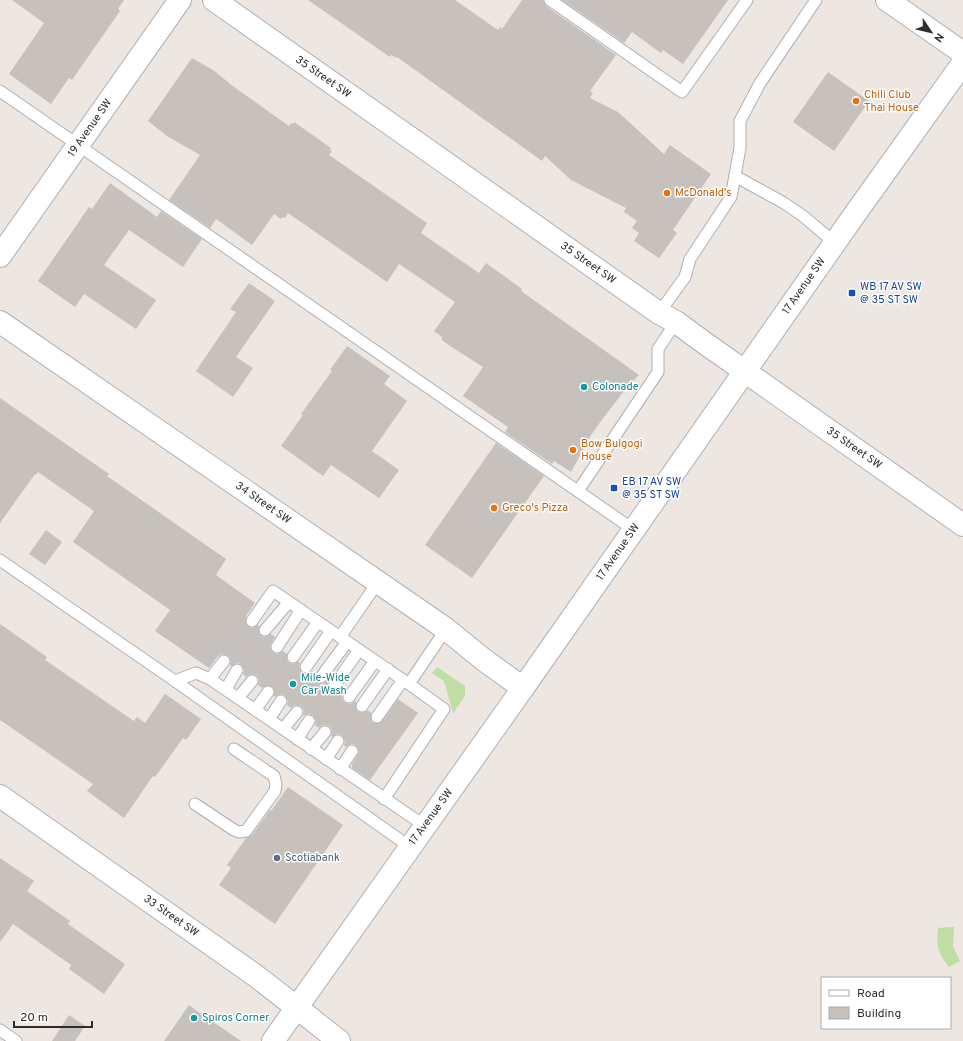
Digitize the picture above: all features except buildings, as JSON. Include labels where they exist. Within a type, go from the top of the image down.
[{"type":"street","name":"19 Avenue SW","points":[[0,256],[180,0]]},
{"type":"street","name":"35 Street SW","points":[[214,0],[963,525]]},
{"type":"street","points":[[887,0],[963,53]]},
{"type":"street","name":"17 Avenue SW","points":[[273,1041],[963,63]]},
{"type":"street","name":"34 Street SW","points":[[0,322],[446,629],[484,660],[523,688]]},
{"type":"street","name":"33 Street SW","points":[[0,796],[256,976],[339,1041]]},
{"type":"lane","points":[[550,0],[682,92],[747,0]]},
{"type":"lane","points":[[578,491],[658,372],[658,349],[667,317],[690,259],[731,197],[740,148],[740,121],[760,83],[816,0]]},
{"type":"lane","points":[[0,91],[634,530]]},
{"type":"lane","points":[[735,176],[784,203],[803,216],[835,243]]},
{"type":"lane","points":[[0,560],[175,681],[410,847]]},
{"type":"lane","points":[[321,677],[339,637],[378,582]]},
{"type":"lane","points":[[252,620],[273,591],[444,709],[384,799]]},
{"type":"lane","points":[[265,630],[289,602]]},
{"type":"lane","points":[[277,646],[301,610]]},
{"type":"lane","points":[[293,657],[318,622]]},
{"type":"lane","points":[[376,717],[406,682],[446,629]]},
{"type":"lane","points":[[306,667],[339,637]]},
{"type":"lane","points":[[334,686],[359,650]]},
{"type":"lane","points":[[210,679],[224,661]]},
{"type":"lane","points":[[349,697],[375,661]]},
{"type":"lane","points":[[226,689],[237,670]]},
{"type":"lane","points":[[362,706],[388,670]]},
{"type":"lane","points":[[175,681],[196,673],[210,679],[425,826]]},
{"type":"lane","points":[[238,698],[252,681]]},
{"type":"lane","points":[[255,710],[268,692]]},
{"type":"lane","points":[[269,720],[281,701]]},
{"type":"lane","points":[[283,729],[297,712]]},
{"type":"lane","points":[[297,739],[310,721]]},
{"type":"lane","points":[[312,749],[325,732]]},
{"type":"lane","points":[[326,759],[338,741]]},
{"type":"lane","points":[[195,804],[234,830],[239,832],[246,831],[275,791],[276,784],[274,776],[234,749]]},
{"type":"lane","points":[[340,769],[352,751]]},
{"type":"lane","points":[[0,1030],[16,1041]]},
{"type":"green space","points":[[437,667],[465,686],[465,696],[453,713],[444,681],[432,673]]},
{"type":"green space","points":[[954,927],[953,946],[960,961],[949,967],[942,957],[939,949],[937,940],[938,928]]},
{"type":"place","name":"Chili Club Thai House","points":[[856,101]]},
{"type":"place","name":"McDonald's","points":[[667,193]]},
{"type":"place","name":"WB 17 AV SW @ 35 ST SW","points":[[852,293]]},
{"type":"place","name":"Colonade","points":[[584,387]]},
{"type":"place","name":"Bow Bulgogi House","points":[[573,450]]},
{"type":"place","name":"EB 17 AV SW @ 35 ST SW","points":[[614,488]]},
{"type":"place","name":"Greco's Pizza","points":[[494,508]]},
{"type":"place","name":"Mile-Wide Car Wash","points":[[293,684]]},
{"type":"place","name":"Scotiabank","points":[[277,858]]},
{"type":"place","name":"Spiros Corner","points":[[194,1018]]}]
